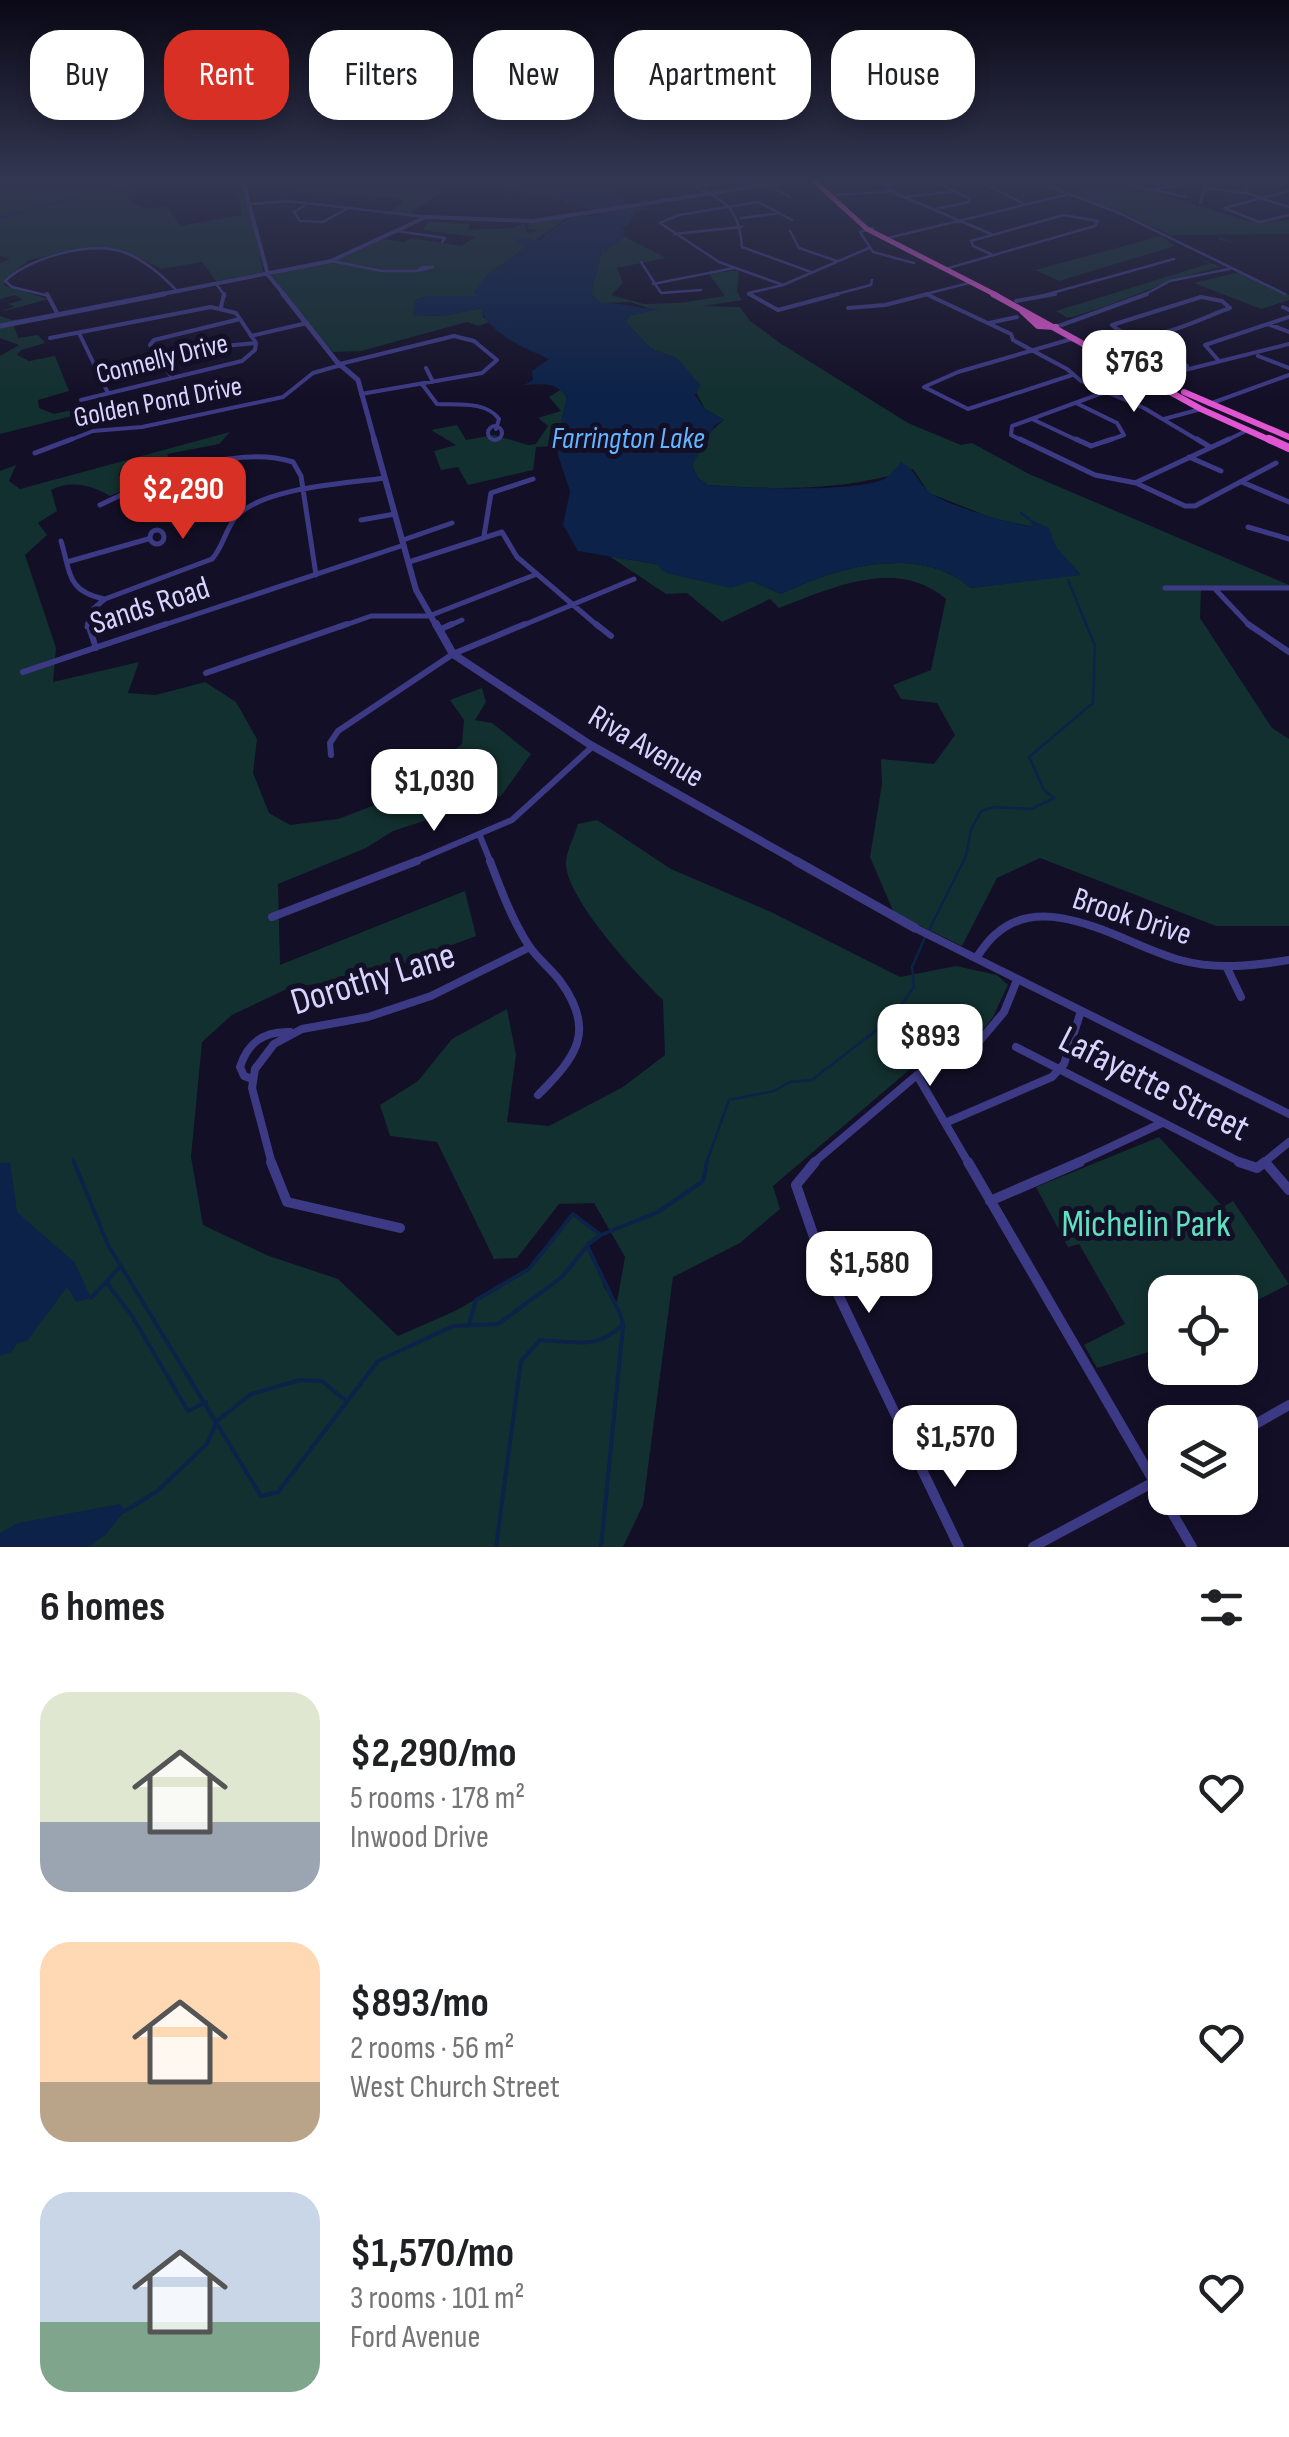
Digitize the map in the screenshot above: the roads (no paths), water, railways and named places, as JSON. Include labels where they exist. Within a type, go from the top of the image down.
[{"type":"highway","points":[[905,253],[1059,325],[1158,377],[1246,430],[1288,442]]},
{"type":"highway","points":[[914,253],[941,269]]},
{"type":"highway","points":[[1017,304],[1036,326],[1059,325],[1074,337],[1205,406],[1288,442]]},
{"type":"street","points":[[58,315],[48,294],[8,286],[8,277],[48,254],[78,253]]},
{"type":"street","points":[[124,253],[157,270],[160,278],[178,292]]},
{"type":"street","name":"Riva Avenue","points":[[263,253],[268,274],[341,365],[358,380],[409,562],[429,616],[453,654],[593,746],[915,928],[1289,1114]]},
{"type":"street","points":[[0,326],[331,261],[349,253]]},
{"type":"street","points":[[708,253],[784,285]]},
{"type":"street","points":[[755,253],[811,272]]},
{"type":"street","points":[[815,253],[838,261]]},
{"type":"street","points":[[856,253],[784,285],[748,293],[778,310],[871,284],[872,280]]},
{"type":"street","points":[[877,253],[918,262]]},
{"type":"street","points":[[941,269],[994,253]]},
{"type":"street","points":[[1196,253],[1285,294]]},
{"type":"street","points":[[1017,304],[1174,259]]},
{"type":"street","points":[[331,261],[382,271],[418,270]]},
{"type":"street","points":[[641,262],[660,293],[701,290]]},
{"type":"street","points":[[653,284],[736,268]]},
{"type":"street","points":[[1059,325],[1130,303],[1170,280],[1230,268]]},
{"type":"street","points":[[848,308],[885,305],[971,282]]},
{"type":"street","points":[[217,284],[225,295],[221,307]]},
{"type":"street","points":[[926,294],[988,323],[1072,375],[1210,446]]},
{"type":"street","points":[[1202,297],[1230,308],[1140,339],[1120,334],[1112,326],[1149,310],[1202,297]]},
{"type":"street","name":"Connelly Drive","points":[[50,338],[204,307],[221,307],[232,310],[256,343],[255,350],[242,361],[81,400]]},
{"type":"street","points":[[1220,362],[1204,345],[1289,317]]},
{"type":"street","points":[[988,323],[1016,318]]},
{"type":"street","points":[[172,378],[150,344],[154,340],[240,319]]},
{"type":"street","points":[[251,336],[307,323]]},
{"type":"street","points":[[1268,324],[1289,332]]},
{"type":"street","points":[[79,333],[108,394]]},
{"type":"street","name":"Golden Pond Drive","points":[[35,453],[93,431],[142,426],[283,397],[314,373],[462,336],[484,347],[498,360],[482,373],[433,382]]},
{"type":"street","points":[[1072,375],[968,409],[925,384],[1074,337]]},
{"type":"street","points":[[212,348],[256,343]]},
{"type":"street","points":[[1158,377],[1188,366],[1258,356],[1289,344]]},
{"type":"street","points":[[1155,348],[1188,366]]},
{"type":"street","points":[[1258,356],[1289,371]]},
{"type":"street","points":[[994,360],[1006,366]]},
{"type":"street","points":[[361,394],[433,382],[426,368]]},
{"type":"street","points":[[1163,420],[1289,371]]},
{"type":"street","points":[[958,372],[967,379]]},
{"type":"street","points":[[422,384],[437,404],[495,412],[499,419],[496,429]]},
{"type":"street","points":[[993,392],[1003,397]]},
{"type":"street","points":[[1105,392],[1010,429],[1020,442],[1095,475],[1136,482],[1190,507],[1276,463]]},
{"type":"street","points":[[1030,418],[1081,443],[1098,446],[1124,435],[1122,428],[1076,403]]},
{"type":"street","points":[[1136,482],[1246,430]]},
{"type":"street","points":[[100,505],[124,492],[250,456],[293,462],[301,476],[316,575]]},
{"type":"street","points":[[1188,456],[1220,471]]},
{"type":"street","points":[[96,648],[86,626],[94,608],[105,599],[212,559],[224,548],[231,522],[242,512],[262,501],[384,478]]},
{"type":"street","points":[[484,537],[491,493],[533,480]]},
{"type":"street","points":[[1242,482],[1289,502]]},
{"type":"street","points":[[361,520],[395,514]]},
{"type":"street","name":"Sands Road","points":[[24,672],[316,575],[452,523]]},
{"type":"street","points":[[1248,527],[1289,539]]},
{"type":"street","points":[[409,562],[500,532],[511,542],[516,557],[611,636]]},
{"type":"street","points":[[67,562],[148,540]]},
{"type":"street","points":[[60,541],[75,588],[81,594],[105,599]]},
{"type":"street","points":[[206,673],[371,616],[405,620],[429,616],[537,574]]},
{"type":"street","points":[[332,755],[330,743],[338,732],[453,654],[634,579]]},
{"type":"street","points":[[1166,588],[1289,588]]},
{"type":"street","points":[[1214,588],[1241,620],[1289,652]]},
{"type":"street","points":[[438,630],[462,620]]},
{"type":"street","points":[[272,917],[512,820],[593,746]]},
{"type":"street","points":[[480,836],[530,947],[573,1000],[582,1029],[579,1047],[569,1064],[538,1095]]},
{"type":"street","name":"Brook Drive","points":[[976,958],[986,940],[1002,928],[1034,917],[1052,917],[1095,927],[1178,961],[1227,968],[1289,960]]},
{"type":"street","name":"Dorothy Lane","points":[[252,1079],[266,1052],[291,1032],[358,1020],[436,997],[499,967],[530,947]]},
{"type":"street","points":[[1227,968],[1241,998]]},
{"type":"street","points":[[959,1547],[915,1451],[874,1375],[823,1263],[797,1193],[805,1170],[917,1075],[977,1044],[994,1029],[1017,980]]},
{"type":"street","points":[[945,1123],[1060,1070],[1081,1010]]},
{"type":"street","points":[[291,1032],[278,1030],[254,1041],[240,1067],[244,1076],[252,1079],[253,1096],[287,1202],[400,1228]]},
{"type":"street","name":"Lafayette Street","points":[[1016,1047],[1249,1166],[1257,1168],[1265,1162]]},
{"type":"street","points":[[917,1075],[1148,1459]]},
{"type":"street","points":[[990,1201],[1151,1131],[1162,1122]]},
{"type":"street","points":[[1289,1142],[1265,1162],[1289,1190]]},
{"type":"street","points":[[1258,1423],[1289,1405]]},
{"type":"street","points":[[1033,1547],[1148,1485]]},
{"type":"street","points":[[1177,1515],[1192,1547]]},
{"type":"water","name":"Farrington Lake","points":[[518,253],[601,253],[591,294],[601,303],[661,309],[631,315],[626,322],[650,348],[678,359],[700,385],[695,395],[705,409],[724,420],[714,426],[692,466],[698,478],[708,485],[850,486],[884,479],[901,462],[928,491],[947,502],[1010,522],[1033,527],[1029,519],[1049,528],[1056,547],[1081,575],[971,588],[950,574],[927,566],[877,564],[827,575],[781,594],[752,581],[731,588],[666,573],[656,564],[578,551],[563,525],[570,491],[555,446],[567,398],[553,386],[524,385],[533,380],[532,371],[549,359],[499,332],[481,308],[443,316],[413,315],[415,300],[429,296],[478,296],[473,293],[486,276]]},
{"type":"water","points":[[10,1162],[17,1212],[75,1263],[91,1298],[76,1302],[67,1287],[27,1341],[17,1343],[12,1352],[0,1356],[0,1163]]},
{"type":"water","points":[[120,1504],[125,1511],[89,1547],[0,1547],[0,1533],[18,1523]]},
{"type":"waterway","points":[[1021,513],[1029,519]]},
{"type":"waterway","points":[[929,930],[966,856],[971,830],[981,811],[994,807],[1031,809],[1054,798],[1044,790],[1029,757],[1093,703],[1095,646],[1068,580]]},
{"type":"waterway","points":[[706,1164],[729,1100],[774,1091],[790,1082],[812,1080],[892,1018],[914,987],[912,967],[925,937]]},
{"type":"waterway","points":[[73,1160],[74,1164]]},
{"type":"waterway","points":[[74,1162],[108,1245],[204,1403]]},
{"type":"waterway","points":[[601,1235],[658,1212],[703,1181],[707,1162]]},
{"type":"waterway","points":[[469,1324],[476,1300],[529,1269],[573,1214],[601,1235]]},
{"type":"waterway","points":[[496,1547],[521,1361],[540,1340],[594,1341],[623,1324],[587,1245],[601,1235]]},
{"type":"waterway","points":[[216,1423],[261,1496],[278,1492],[378,1361],[453,1326],[498,1324],[562,1277],[587,1246]]},
{"type":"waterway","points":[[91,1298],[119,1268]]},
{"type":"waterway","points":[[106,1282],[132,1316],[188,1411],[204,1403]]},
{"type":"waterway","points":[[601,1547],[623,1326]]},
{"type":"waterway","points":[[216,1423],[251,1394],[300,1380],[322,1381],[346,1401]]},
{"type":"waterway","points":[[204,1403],[216,1423]]},
{"type":"waterway","points":[[125,1511],[156,1492],[207,1444],[216,1423]]},
{"type":"park label","name":"Michelin Park","points":[[1146,1224]]}]
